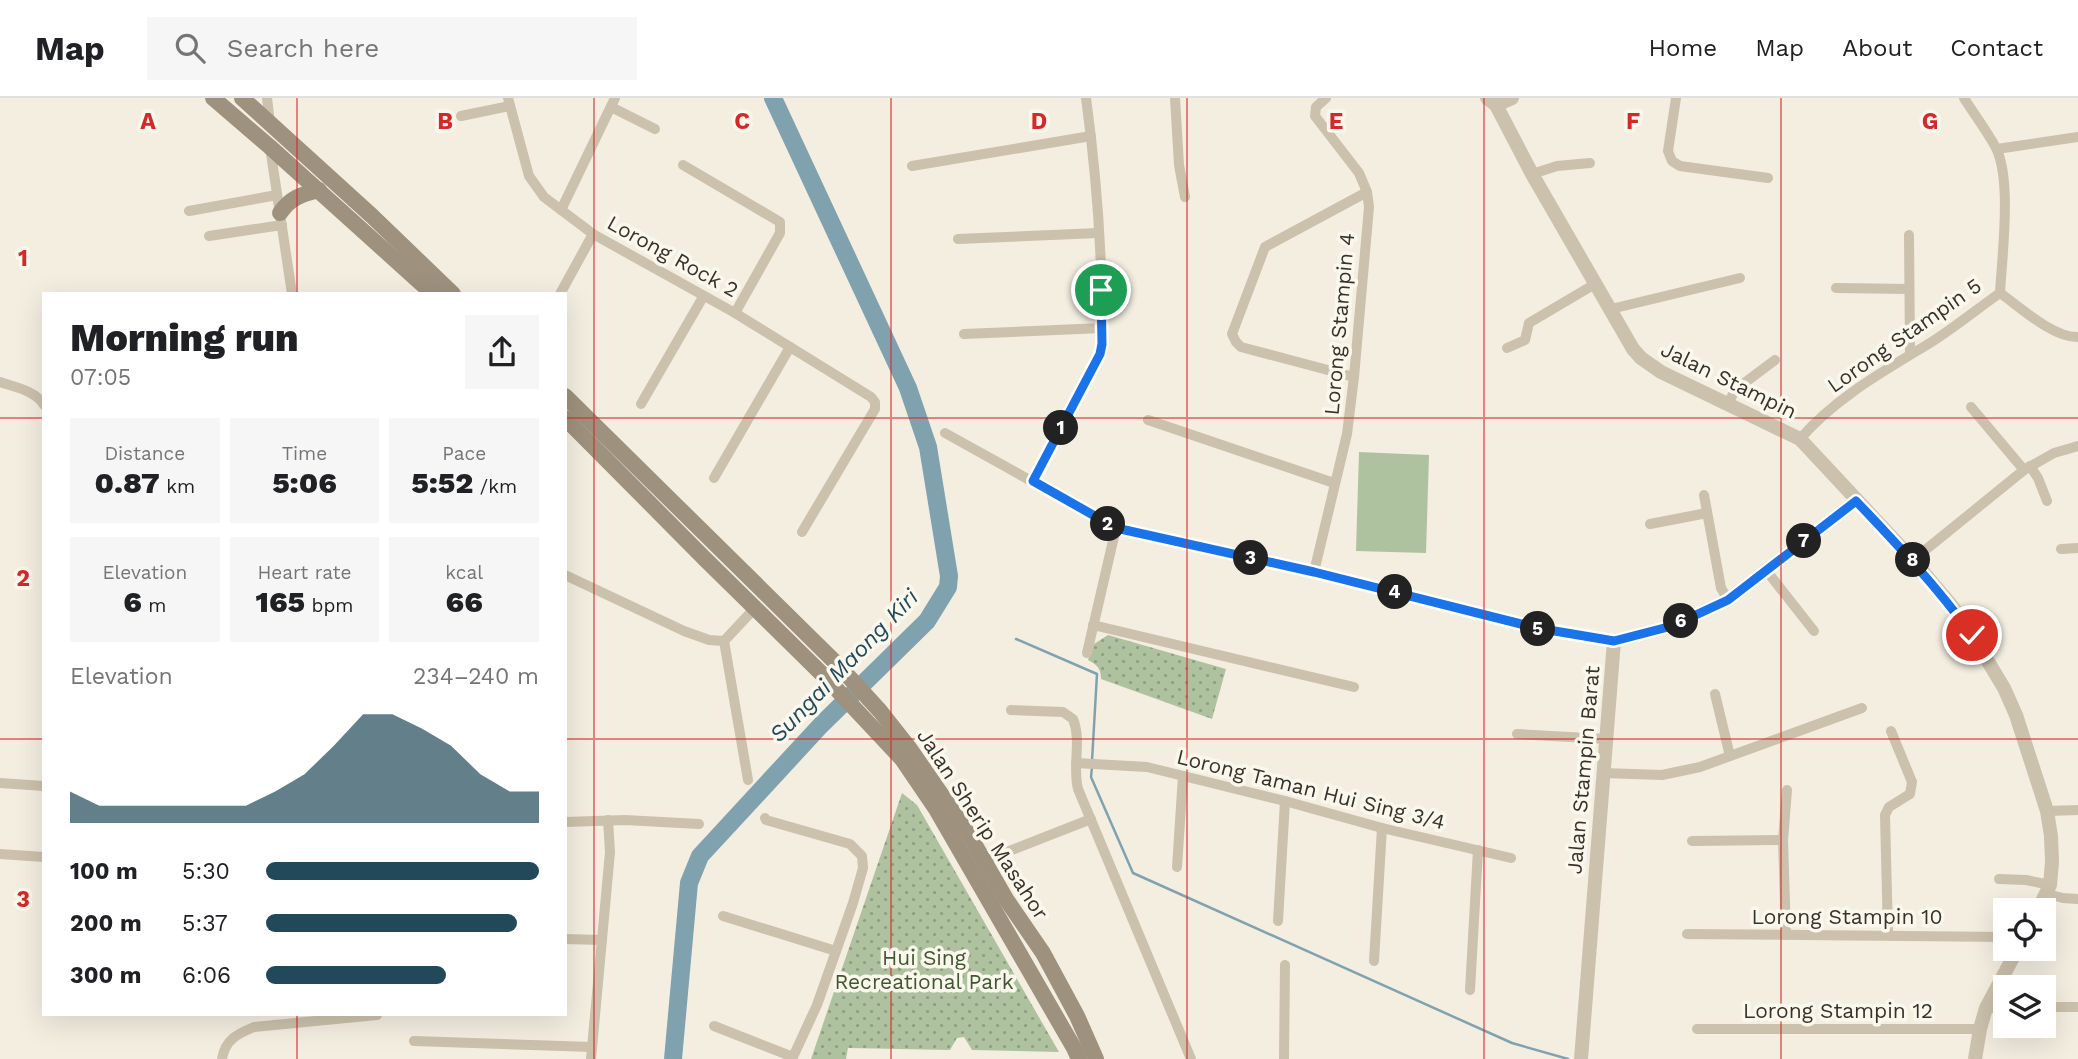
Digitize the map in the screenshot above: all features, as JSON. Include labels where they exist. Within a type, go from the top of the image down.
[{"type":"main road","points":[[213,98],[431,292]]},
{"type":"main road","points":[[242,98],[451,292]]},
{"type":"main road","points":[[281,219],[286,203],[319,190]]},
{"type":"main road","name":"Jalan Sherip Masahor","points":[[567,398],[838,665],[880,711],[939,790],[1006,899],[1043,953],[1077,1016],[1096,1059]]},
{"type":"main road","name":"Jalan Sherip Masahor","points":[[567,420],[826,678],[902,759],[936,809],[1079,1059]]},
{"type":"street","points":[[267,98],[271,126]]},
{"type":"street","points":[[1033,481],[1100,354],[1102,344],[1098,233],[1086,98]]},
{"type":"street","points":[[1175,98],[1179,165],[1185,197]]},
{"type":"street","name":"Lorong Stampin 4","points":[[1314,572],[1347,434],[1369,207],[1367,192],[1359,173],[1315,116],[1316,107],[1326,98]]},
{"type":"street","points":[[1492,101],[1513,98]]},
{"type":"street","points":[[1676,98],[1668,151],[1672,161],[1680,166],[1768,178]]},
{"type":"street","points":[[1964,98],[1997,149],[2003,167],[2005,214],[2000,293],[2052,330],[2065,336],[2078,337]]},
{"type":"street","name":"Jalan Stampin","points":[[1492,101],[1633,349],[1650,366],[1800,439],[1913,560],[1952,606],[2004,688],[2016,715],[2047,811],[2052,862],[2049,889],[2044,898]]},
{"type":"street","points":[[461,116],[509,102]]},
{"type":"street","name":"Lorong Rock 2","points":[[509,102],[529,176],[544,197],[593,234],[735,313],[875,402],[875,409],[802,532]]},
{"type":"street","points":[[561,210],[613,103],[655,129]]},
{"type":"street","points":[[912,166],[1091,136]]},
{"type":"street","points":[[1997,149],[2078,136]]},
{"type":"street","points":[[270,147],[292,292]]},
{"type":"street","points":[[1532,174],[1557,166],[1590,163]]},
{"type":"street","points":[[683,165],[780,222],[780,233],[735,313]]},
{"type":"street","points":[[1354,377],[1241,347],[1232,334],[1265,247],[1367,192]]},
{"type":"street","points":[[189,211],[277,195]]},
{"type":"street","points":[[209,236],[281,219]]},
{"type":"street","points":[[958,239],[1098,233]]},
{"type":"street","points":[[560,292],[593,234]]},
{"type":"street","points":[[1909,235],[1910,354]]},
{"type":"street","points":[[1611,309],[1740,278]]},
{"type":"street","points":[[1507,348],[1525,340],[1529,323],[1595,284]]},
{"type":"street","points":[[1836,288],[1909,289]]},
{"type":"street","name":"Lorong Stampin 5","points":[[1800,439],[1814,423],[1879,372],[1932,341],[2000,293]]},
{"type":"street","points":[[641,404],[703,297]]},
{"type":"street","points":[[964,334],[1102,328]]},
{"type":"street","points":[[714,478],[790,347]]},
{"type":"street","points":[[1728,404],[1735,390],[1775,360]]},
{"type":"street","points":[[0,382],[23,389],[42,401]]},
{"type":"street","points":[[1971,407],[2038,478],[2047,501]]},
{"type":"street","points":[[1149,420],[1334,483]]},
{"type":"street","points":[[945,433],[1116,528],[1314,572],[1537,628],[1614,641]]},
{"type":"street","points":[[1913,560],[2027,468],[2054,453],[2078,446]]},
{"type":"street","points":[[1704,495],[1721,588],[1728,600]]},
{"type":"street","name":"Jalan Stampin Barat","points":[[1581,1059],[1614,641],[1672,626],[1728,600],[1856,501]]},
{"type":"street","points":[[1650,524],[1707,513]]},
{"type":"street","points":[[1087,653],[1116,528]]},
{"type":"street","points":[[2061,550],[2078,548]]},
{"type":"street","points":[[1766,570],[1814,631]]},
{"type":"street","points":[[567,576],[684,631],[709,640],[724,641]]},
{"type":"street","points":[[724,641],[755,608]]},
{"type":"street","points":[[1093,625],[1354,687]]},
{"type":"street","points":[[724,641],[748,780]]},
{"type":"street","points":[[1714,694],[1730,756]]},
{"type":"street","points":[[1603,773],[1662,775],[1700,767],[1862,708]]},
{"type":"street","points":[[1012,710],[1063,712],[1073,719],[1077,729],[1078,789],[1191,1059]]},
{"type":"street","points":[[1888,935],[1885,815],[1889,807],[1910,794],[1912,782],[1891,731]]},
{"type":"street","points":[[1517,734],[1606,739]]},
{"type":"street","name":"Lorong Taman Hui Sing 3/4","points":[[1079,763],[1147,768],[1511,858]]},
{"type":"street","points":[[1177,867],[1183,776]]},
{"type":"street","points":[[0,783],[42,786]]},
{"type":"street","points":[[1786,935],[1783,840],[1787,790]]},
{"type":"street","points":[[1278,921],[1285,801]]},
{"type":"street","points":[[2047,811],[2078,810]]},
{"type":"street","points":[[714,1026],[793,1058],[817,1005],[863,868],[862,856],[850,844],[765,818]]},
{"type":"street","points":[[985,861],[1091,819]]},
{"type":"street","points":[[591,1059],[610,852],[608,820]]},
{"type":"street","points":[[567,822],[608,820],[699,824]]},
{"type":"street","points":[[1374,961],[1382,828]]},
{"type":"street","points":[[1692,841],[1783,840]]},
{"type":"street","points":[[1471,990],[1478,850]]},
{"type":"street","points":[[0,854],[42,857]]},
{"type":"street","points":[[1999,879],[2026,880],[2078,899]]},
{"type":"street","points":[[723,916],[836,951]]},
{"type":"street","name":"Lorong Stampin 10","points":[[1688,934],[1993,937]]},
{"type":"street","points":[[567,939],[602,940]]},
{"type":"street","points":[[1975,1059],[1986,1008],[2011,961]]},
{"type":"street","points":[[1284,1059],[1285,965]]},
{"type":"street","points":[[2056,1007],[2078,1007]]},
{"type":"street","points":[[1986,1008],[1993,1008]]},
{"type":"street","points":[[222,1059],[224,1048],[232,1039],[254,1027],[367,1016]]},
{"type":"street","name":"Lorong Stampin 12","points":[[1697,1029],[1980,1029]]},
{"type":"street","points":[[414,1041],[592,1047]]},
{"type":"green space","points":[[1359,452],[1429,455],[1426,553],[1356,551]]},
{"type":"green space","points":[[1108,635],[1226,669],[1212,719],[1101,679],[1098,667],[1088,660],[1094,644]]},
{"type":"green space","name":"Hui Sing Recreational Park","points":[[902,793],[917,805],[1059,1052],[972,1050],[964,1037],[957,1038],[950,1050],[848,1048],[846,1059],[811,1059]]},
{"type":"waterway","name":"Sungai Maong Kiri","points":[[673,1059],[689,883],[700,856],[821,725],[927,621],[948,587],[949,576],[928,447],[908,388],[773,98]]},
{"type":"waterway","points":[[1016,639],[1097,674],[1092,761]]},
{"type":"waterway","points":[[1092,767],[1091,777],[1133,873],[1512,1043],[1568,1059]]},
{"type":"route","points":[[1101,290],[1100,354],[1033,481],[1116,528],[1314,572],[1537,628],[1614,641],[1672,626],[1728,600],[1856,501],[1913,560],[1952,606],[1972,635]]}]
